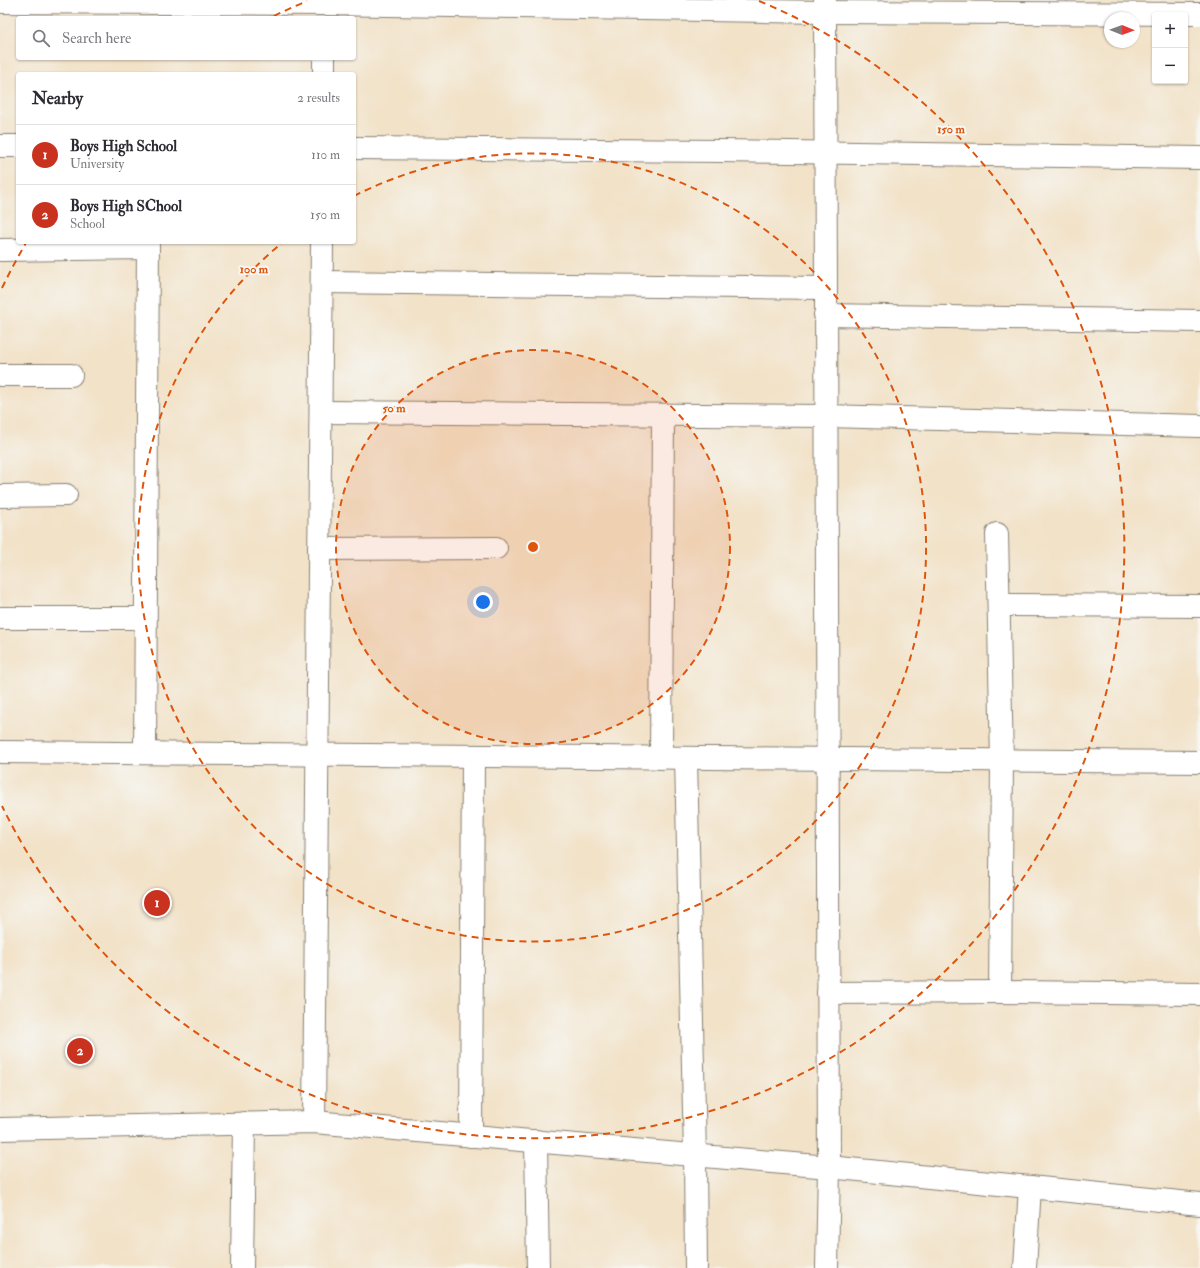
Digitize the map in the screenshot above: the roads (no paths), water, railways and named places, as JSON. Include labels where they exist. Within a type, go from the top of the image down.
[{"type":"street","points":[[0,2],[324,7],[824,6],[1200,14]]},
{"type":"street","points":[[824,6],[829,1167],[827,1268]]},
{"type":"street","points":[[324,60],[324,72]]},
{"type":"street","points":[[0,146],[16,146]]},
{"type":"street","points":[[356,148],[825,152],[1200,158]]},
{"type":"street","points":[[314,1122],[322,244]]},
{"type":"street","points":[[0,250],[148,245],[145,753]]},
{"type":"street","points":[[322,282],[825,288]]},
{"type":"street","points":[[825,315],[1200,321]]},
{"type":"street","points":[[0,375],[71,375]]},
{"type":"street","points":[[320,412],[826,416],[1200,426]]},
{"type":"street","points":[[661,758],[663,415]]},
{"type":"street","points":[[0,496],[66,495]]},
{"type":"street","points":[[997,534],[1002,761],[1000,992]]},
{"type":"street","points":[[320,549],[496,548]]},
{"type":"street","points":[[999,605],[1200,606]]},
{"type":"street","points":[[0,618],[145,618]]},
{"type":"street","points":[[0,752],[1200,762]]},
{"type":"street","points":[[470,1136],[473,756]]},
{"type":"street","points":[[686,758],[695,1155],[696,1268]]},
{"type":"street","points":[[828,994],[1000,992],[1200,994]]},
{"type":"street","points":[[0,1129],[314,1122],[829,1167],[1200,1204]]},
{"type":"street","points":[[242,1268],[244,1123]]},
{"type":"street","points":[[536,1141],[538,1268]]},
{"type":"street","points":[[1025,1268],[1030,1187]]},
{"type":"place","name":"Boys High School","points":[[157,903]]},
{"type":"place","name":"Boys High SChool","points":[[80,1051]]}]
